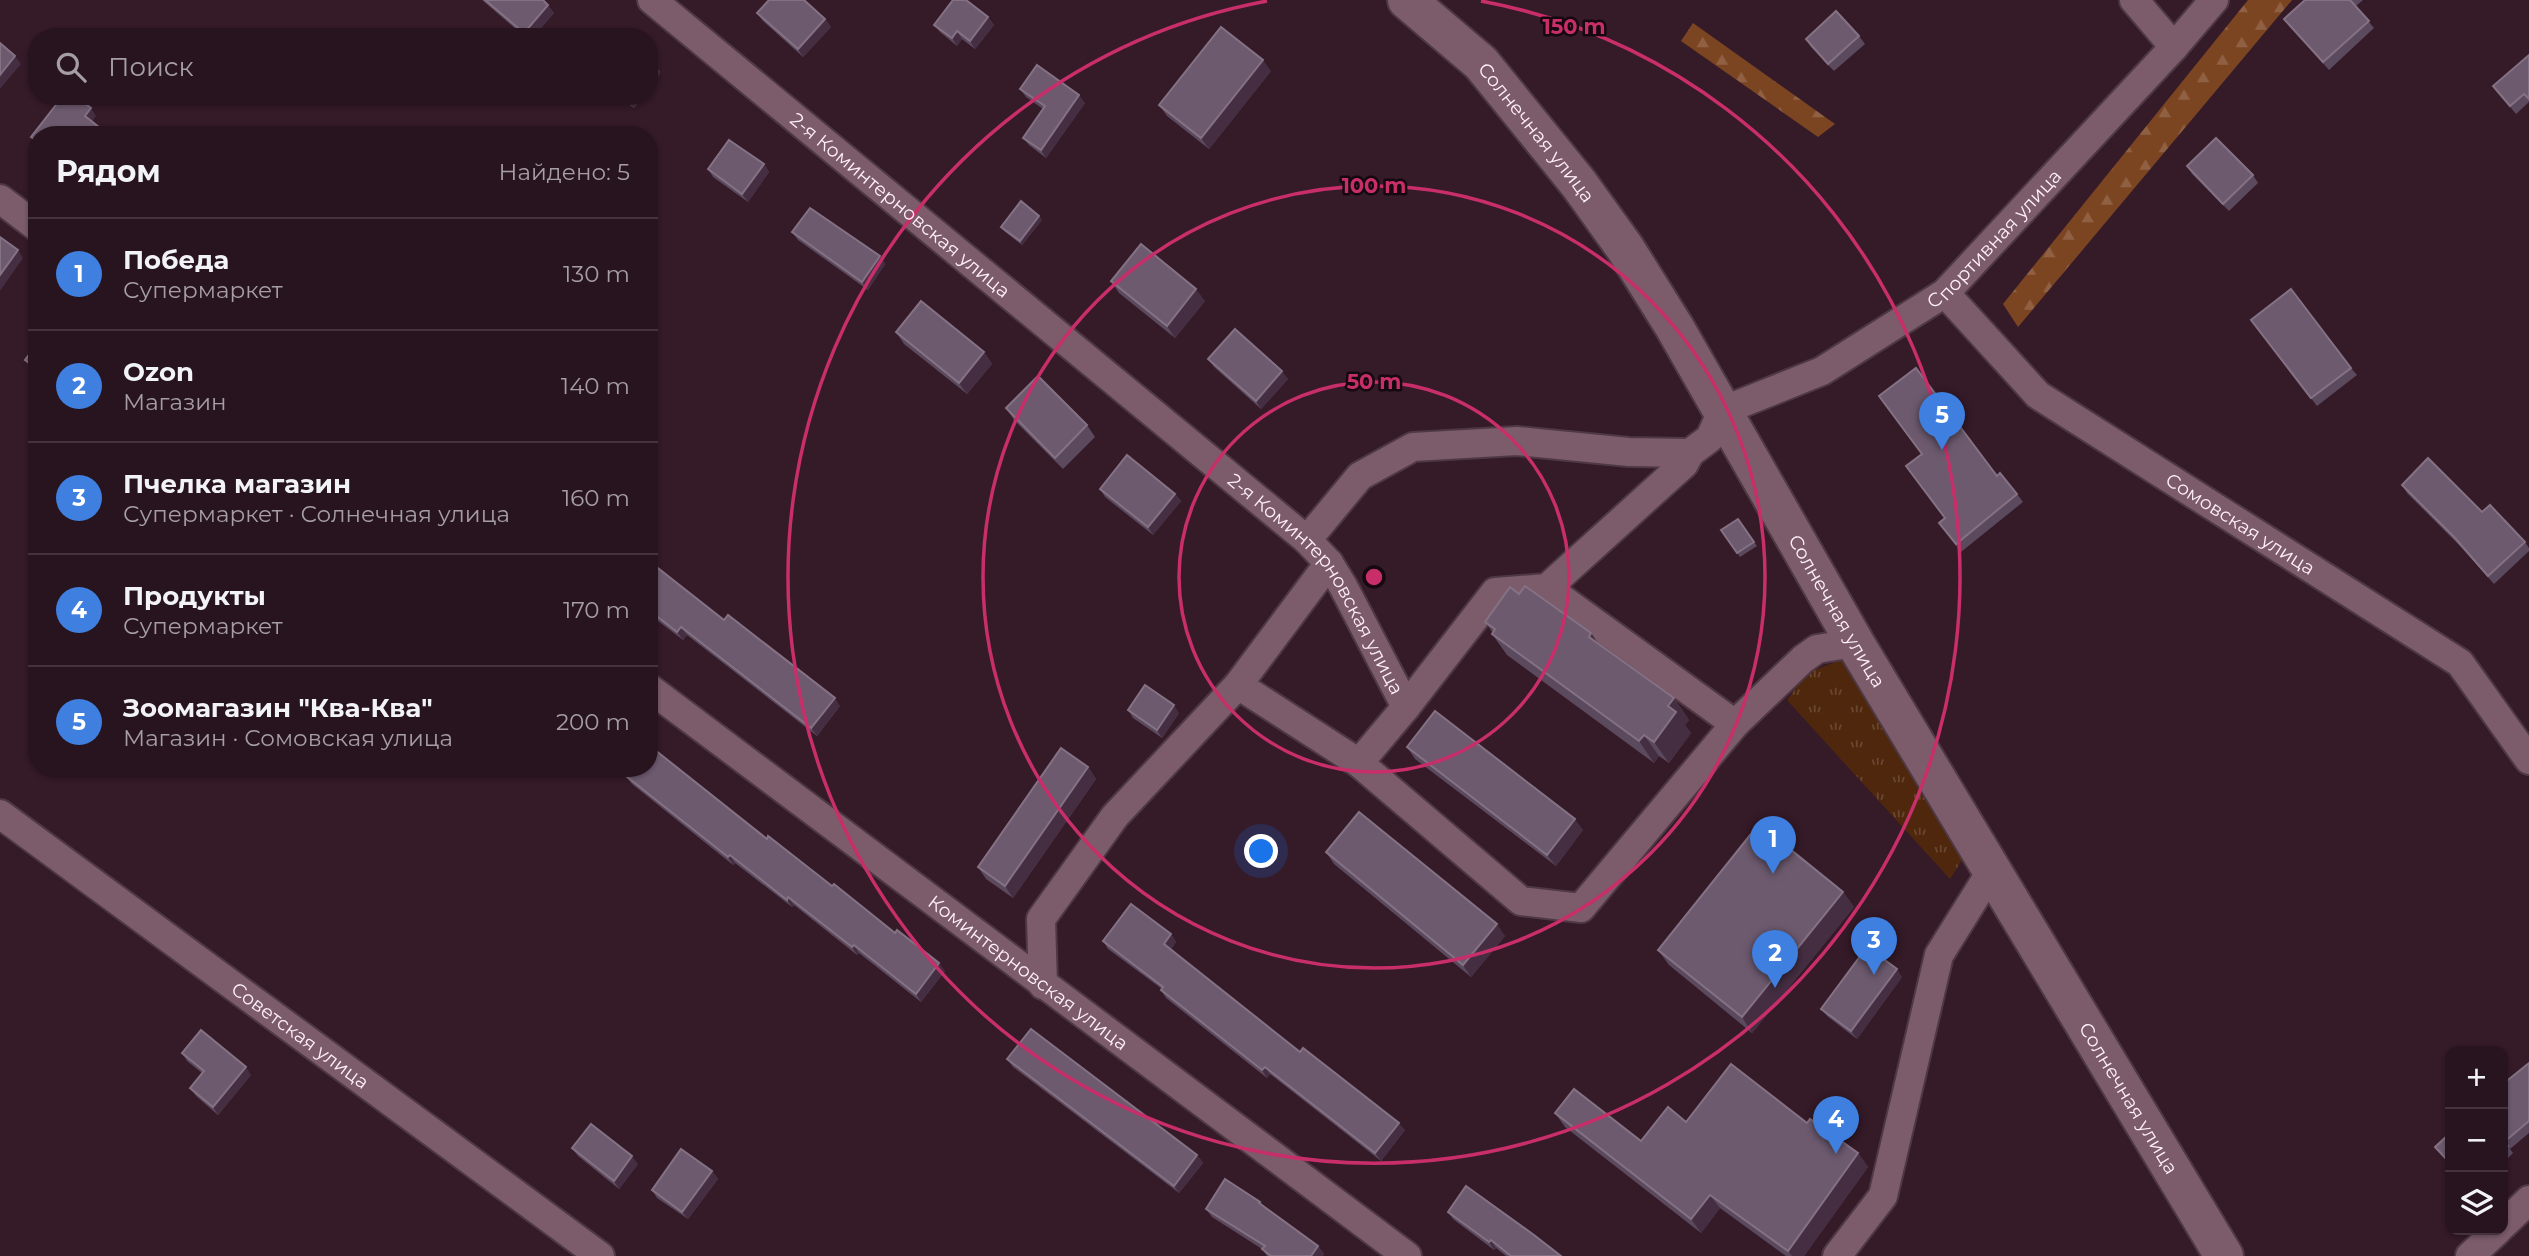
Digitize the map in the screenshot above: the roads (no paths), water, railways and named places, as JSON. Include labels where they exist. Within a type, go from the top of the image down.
[{"type":"street","name":"2-я Коминтерновская улица","points":[[652,0],[1307,540],[1329,563],[1406,707],[1360,763]]},
{"type":"street","name":"Солнечная улица","points":[[1407,0],[1481,63],[1579,184],[1625,247],[1675,327],[1855,643],[2224,1256]]},
{"type":"street","points":[[2134,0],[2174,47]]},
{"type":"street","name":"Спортивная улица","points":[[1722,411],[1822,371],[1945,293],[2174,47],[2214,0]]},
{"type":"street","points":[[0,199],[28,220]]},
{"type":"street","name":"Сомовская улица","points":[[1945,293],[2038,395],[2460,663],[2529,760]]},
{"type":"street","points":[[1406,707],[1495,592],[1547,588],[1684,464],[1690,453],[1710,438],[1722,411]]},
{"type":"street","points":[[1307,540],[1360,476],[1413,447],[1517,441],[1629,452],[1690,453]]},
{"type":"street","points":[[1044,985],[1041,919],[1115,816],[1238,685],[1329,563]]},
{"type":"street","points":[[1547,588],[1735,724]]},
{"type":"street","points":[[1238,685],[1360,763],[1521,901],[1581,908],[1735,724],[1817,649],[1855,643]]},
{"type":"street","name":"Коминтерновская улица","points":[[658,695],[1407,1256]]},
{"type":"street","name":"Советская улица","points":[[0,814],[600,1256]]},
{"type":"street","points":[[1837,1256],[1883,1196],[1939,955],[1992,870]]},
{"type":"street","points":[[2508,1220],[2529,1200]]},
{"type":"street","points":[[2470,1256],[2493,1235]]},
{"type":"place","name":"Зоомагазин \"Ква-Ква\"","points":[[1942,450]]},
{"type":"place","name":"Победа","points":[[1773,874]]},
{"type":"place","name":"Пчелка магазин","points":[[1874,975]]},
{"type":"place","name":"Ozon","points":[[1775,988]]},
{"type":"place","name":"Продукты","points":[[1836,1154]]}]
